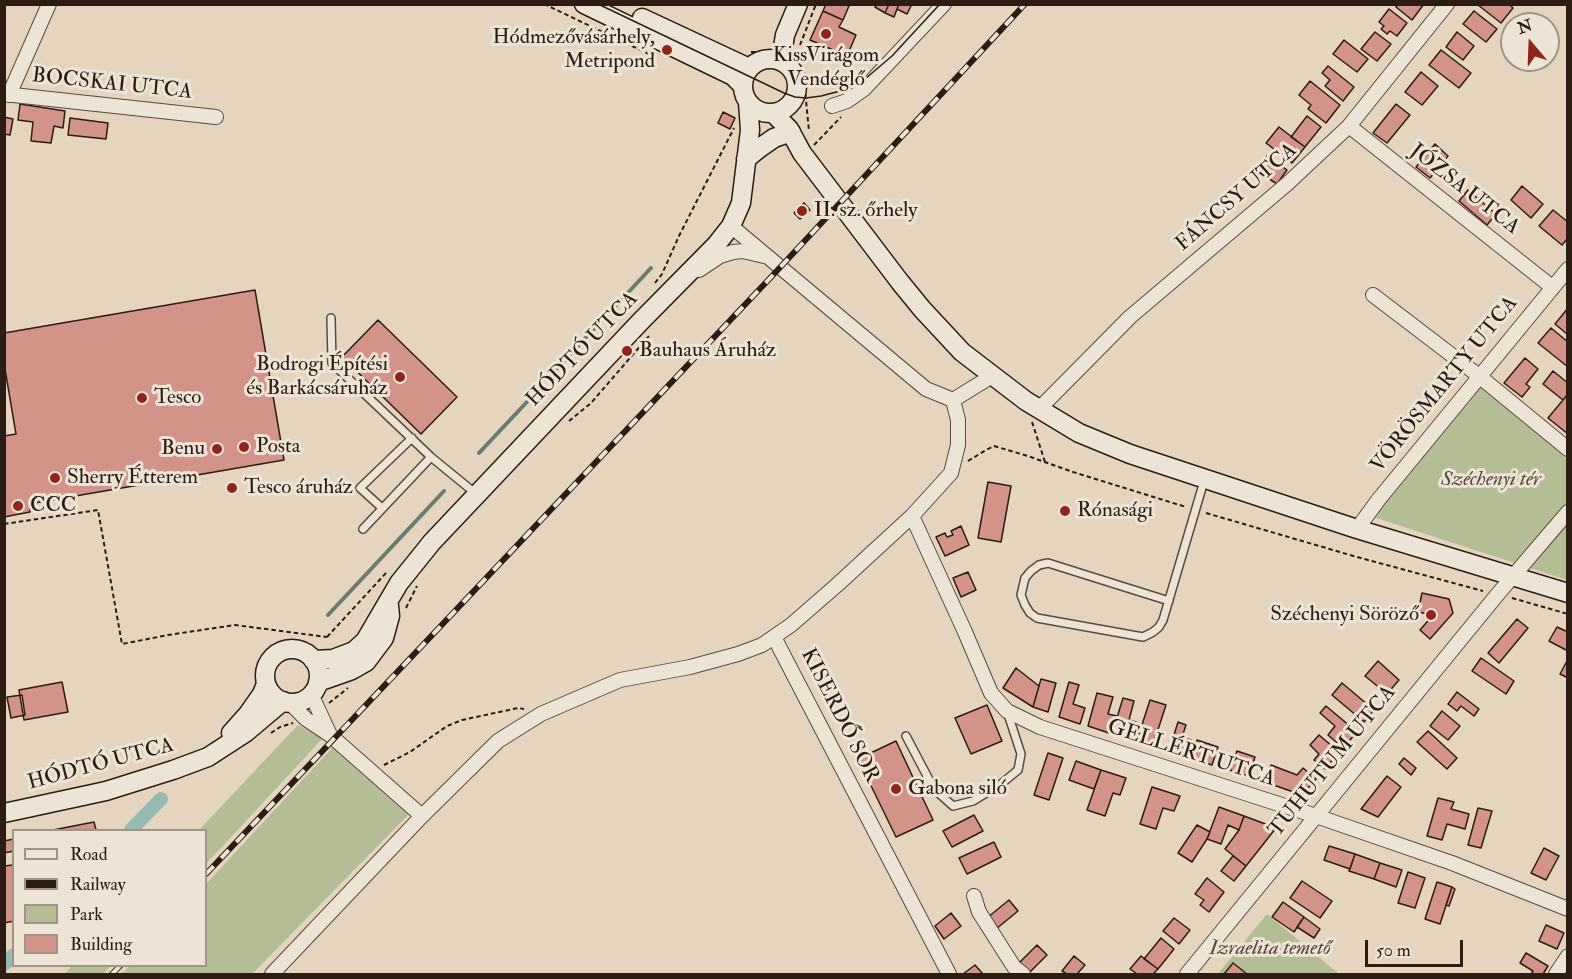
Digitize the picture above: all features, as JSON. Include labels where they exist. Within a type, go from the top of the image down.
[{"type":"street","points":[[7,95],[49,4]]},
{"type":"street","points":[[584,4],[733,76],[752,71],[772,59],[790,58]]},
{"type":"street","points":[[612,4],[752,71]]},
{"type":"street","points":[[798,4],[784,35],[752,71],[743,94],[754,109],[763,112],[773,113],[798,108]]},
{"type":"street","points":[[832,106],[847,101],[864,89],[944,4]]},
{"type":"street","name":"FÁNCSY UTCA","points":[[1039,409],[1130,317],[1287,184],[1349,126],[1447,4]]},
{"type":"street","points":[[784,35],[782,54],[790,58]]},
{"type":"street","points":[[746,159],[774,138],[790,131],[798,108],[795,97],[796,80],[790,58]]},
{"type":"street","name":"BOCSKAI UTCA","points":[[7,95],[216,117]]},
{"type":"street","name":"HÓDTÓ UTCA","points":[[313,660],[333,659],[354,651],[365,641],[399,583],[432,542],[716,245],[731,226],[741,203],[750,130],[748,102]]},
{"type":"street","points":[[773,113],[790,131],[802,153],[900,282],[962,352],[1039,409],[1079,433],[1120,450],[1357,529],[1568,593]]},
{"type":"street","name":"JÓZSA UTCA","points":[[1349,126],[1552,287]]},
{"type":"street","points":[[731,226],[926,390],[953,400]]},
{"type":"street","points":[[679,283],[726,254],[743,251],[766,256]]},
{"type":"street","name":"VÖRÖSMARTY UTCA","points":[[1357,529],[1379,499],[1568,269]]},
{"type":"street","points":[[1373,296],[1479,376],[1568,449]]},
{"type":"street","points":[[953,400],[992,376]]},
{"type":"street","points":[[272,975],[422,816],[498,741],[541,714],[620,680],[690,667],[738,654],[762,645],[791,625],[912,516],[951,473],[958,445],[958,420],[953,400]]},
{"type":"street","name":"TUHUTUM UTCA","points":[[1187,975],[1497,595],[1568,512]]},
{"type":"street","name":"GELLÉRT UTCA","points":[[912,516],[991,693],[1006,711],[1040,727],[1316,816],[1452,863],[1568,909]]},
{"type":"street","name":"HÓDTÓ UTCA","points":[[315,688],[358,667],[373,653],[384,638],[390,616],[388,602]]},
{"type":"street","name":"KISERDŐ SOR","points":[[774,637],[949,975]]},
{"type":"street","points":[[286,702],[304,700],[315,688],[319,675],[313,660],[294,649],[281,652],[271,660],[265,675],[266,684],[276,697],[330,735],[422,816]]},
{"type":"street","name":"HÓDTÓ UTCA","points":[[208,757],[248,714],[266,684]]},
{"type":"street","points":[[315,688],[330,735]]},
{"type":"street","name":"HÓDTÓ UTCA","points":[[4,813],[106,791],[208,757],[286,702]]},
{"type":"street","points":[[974,896],[979,912],[1014,967],[1023,975]]},
{"type":"street","points":[[1556,975],[1568,956]]},
{"type":"lane","points":[[331,318],[332,363],[431,457],[477,495]]},
{"type":"lane","points":[[382,508],[360,488],[412,438]]},
{"type":"lane","points":[[363,529],[431,457]]},
{"type":"lane","points":[[1169,601],[1048,563],[1039,565],[1025,578],[1021,595],[1024,605],[1037,618],[1143,637],[1159,627],[1169,601],[1205,479]]},
{"type":"lane","points":[[906,736],[934,789],[953,806],[973,801],[1001,784],[1018,770],[1021,754],[1006,711]]},
{"type":"path","points":[[544,4],[657,58]]},
{"type":"path","points":[[790,58],[816,4]]},
{"type":"path","points":[[798,108],[814,145]]},
{"type":"path","points":[[655,284],[737,121]]},
{"type":"path","points":[[569,421],[591,403],[646,340],[650,334],[649,330],[641,321]]},
{"type":"path","points":[[951,473],[994,446],[1197,510],[1357,557],[1497,595],[1520,599],[1568,614]]},
{"type":"path","points":[[4,524],[98,510],[122,644],[235,626],[327,637]]},
{"type":"path","points":[[406,608],[419,584]]},
{"type":"path","points":[[342,693],[351,687]]},
{"type":"path","points":[[372,772],[410,752],[447,726],[462,720],[518,708],[541,714]]},
{"type":"green space","name":"Széchenyi tér","points":[[1479,376],[1567,449],[1567,580],[1367,515]]},
{"type":"green space","points":[[298,725],[323,738],[207,863],[207,829],[200,829]]},
{"type":"green space","points":[[333,747],[410,813],[252,974],[121,974],[129,967],[207,967],[207,883]]},
{"type":"green space","name":"Izraelita temető","points":[[1267,914],[1339,974],[1218,974]]},
{"type":"green space","points":[[71,967],[110,967],[103,974],[64,974]]},
{"type":"building","points":[[826,4],[849,6],[843,20],[823,11]]},
{"type":"building","points":[[876,4],[889,4],[885,13],[875,7]]},
{"type":"building","points":[[889,4],[899,4],[894,17],[885,13]]},
{"type":"building","points":[[899,4],[912,4],[907,14],[897,9]]},
{"type":"building","points":[[1398,4],[1424,4],[1412,20],[1396,7]]},
{"type":"building","points":[[1509,4],[1513,8],[1510,12],[1500,12],[1500,22],[1478,5]]},
{"type":"building","points":[[1389,9],[1407,23],[1397,36],[1390,31],[1387,34],[1381,29],[1384,26],[1379,22]]},
{"type":"building","points":[[823,11],[843,20],[839,27],[856,35],[847,56],[810,40]]},
{"type":"building","points":[[1474,11],[1497,29],[1486,42],[1463,24]]},
{"type":"building","points":[[1375,32],[1391,44],[1377,61],[1361,49]]},
{"type":"building","points":[[1457,32],[1474,46],[1463,60],[1446,47]]},
{"type":"building","points":[[1344,40],[1368,59],[1357,72],[1333,54]]},
{"type":"building","points":[[1441,50],[1471,73],[1459,88],[1429,65]]},
{"type":"building","points":[[1328,66],[1354,87],[1343,101],[1325,86],[1330,80],[1322,73]]},
{"type":"building","points":[[1421,72],[1438,86],[1422,105],[1405,92]]},
{"type":"building","points":[[1310,81],[1340,105],[1326,123],[1308,109],[1311,105],[1299,95]]},
{"type":"building","points":[[20,104],[65,111],[63,128],[54,126],[51,143],[31,141],[33,122],[18,120]]},
{"type":"building","points":[[1396,104],[1410,115],[1387,143],[1373,133]]},
{"type":"building","points":[[723,112],[735,118],[730,129],[718,123]]},
{"type":"building","points":[[1307,116],[1321,127],[1305,147],[1291,137]]},
{"type":"building","points":[[4,117],[13,119],[10,135],[4,134]]},
{"type":"building","points":[[70,118],[108,123],[106,139],[68,135]]},
{"type":"building","points":[[1279,127],[1305,147],[1292,163],[1266,143]]},
{"type":"building","points":[[1435,144],[1448,156],[1430,178],[1416,167]]},
{"type":"building","points":[[1267,156],[1287,170],[1277,184],[1257,171]]},
{"type":"building","points":[[1522,186],[1543,204],[1531,218],[1511,200]]},
{"type":"building","points":[[1468,190],[1496,214],[1487,225],[1459,201]]},
{"type":"building","name":"II. sz. őrhely","points":[[804,203],[810,210],[800,219],[794,213]]},
{"type":"building","points":[[1553,210],[1568,222],[1568,238],[1562,245],[1539,226]]},
{"type":"building","name":"Tesco","points":[[255,290],[284,460],[29,504],[30,512],[4,517],[4,436],[16,434],[4,363],[4,333]]},
{"type":"building","points":[[1568,308],[1568,333],[1567,334],[1555,324]]},
{"type":"building","name":"Bodrogi Építési és Barkácsáruház","points":[[378,320],[457,397],[421,434],[342,357]]},
{"type":"building","points":[[1551,328],[1568,342],[1568,367],[1538,343]]},
{"type":"building","points":[[1525,358],[1538,369],[1526,384],[1530,387],[1522,397],[1504,383]]},
{"type":"building","points":[[1553,371],[1568,383],[1568,394],[1563,400],[1543,384]]},
{"type":"building","points":[[1568,394],[1568,434],[1548,418]]},
{"type":"building","points":[[988,482],[1011,486],[1001,542],[978,538]]},
{"type":"building","points":[[961,526],[969,545],[945,556],[936,537],[945,533],[947,537],[953,535],[951,531]]},
{"type":"building","points":[[968,572],[976,590],[961,597],[953,578]]},
{"type":"building","points":[[1422,593],[1449,599],[1453,613],[1430,639],[1420,630],[1433,615],[1418,612]]},
{"type":"building","points":[[1517,619],[1528,628],[1499,663],[1488,653]]},
{"type":"building","points":[[1557,627],[1568,632],[1566,650],[1549,641]]},
{"type":"building","points":[[1481,658],[1514,681],[1506,694],[1472,671]]},
{"type":"building","points":[[1568,659],[1568,678],[1560,674]]},
{"type":"building","points":[[1378,661],[1399,680],[1387,694],[1365,676]]},
{"type":"building","points":[[1016,668],[1039,686],[1033,707],[1003,688]]},
{"type":"building","points":[[1041,679],[1056,683],[1048,712],[1033,707]]},
{"type":"building","points":[[62,682],[68,712],[24,720],[19,690]]},
{"type":"building","points":[[1069,682],[1079,685],[1073,704],[1085,708],[1080,724],[1059,717]]},
{"type":"building","points":[[1342,683],[1374,710],[1364,722],[1332,695]]},
{"type":"building","points":[[1457,692],[1479,709],[1474,716],[1461,706],[1457,711],[1448,704]]},
{"type":"building","points":[[1097,693],[1113,697],[1108,714],[1117,716],[1112,734],[1088,726]]},
{"type":"building","points":[[22,695],[25,715],[11,718],[7,697]]},
{"type":"building","points":[[1123,698],[1134,701],[1129,720],[1136,722],[1131,739],[1112,734]]},
{"type":"building","points":[[1150,700],[1166,705],[1153,745],[1137,740]]},
{"type":"building","points":[[987,705],[1002,741],[971,754],[955,718]]},
{"type":"building","points":[[1326,706],[1357,732],[1343,748],[1328,735],[1335,726],[1320,713]]},
{"type":"building","points":[[1442,711],[1460,726],[1448,740],[1430,726]]},
{"type":"building","points":[[1178,722],[1186,725],[1182,737],[1191,740],[1185,756],[1169,751]]},
{"type":"building","points":[[1428,731],[1457,758],[1447,769],[1417,742]]},
{"type":"building","points":[[1319,735],[1339,752],[1325,769],[1314,760],[1319,754],[1310,745]]},
{"type":"building","points":[[1197,740],[1218,747],[1212,765],[1191,758]]},
{"type":"building","name":"Gabona siló","points":[[896,741],[933,820],[896,837],[858,759]]},
{"type":"building","points":[[1237,751],[1255,757],[1249,776],[1230,770]]},
{"type":"building","points":[[1048,753],[1063,758],[1049,800],[1034,795]]},
{"type":"building","points":[[1404,758],[1416,768],[1411,775],[1399,764]]},
{"type":"building","points":[[1076,761],[1101,770],[1094,789],[1069,780]]},
{"type":"building","points":[[1271,765],[1297,775],[1303,768],[1316,779],[1302,795],[1265,782]]},
{"type":"building","points":[[1101,770],[1126,778],[1120,795],[1113,793],[1105,816],[1087,810]]},
{"type":"building","points":[[1387,776],[1401,787],[1378,817],[1361,809]]},
{"type":"building","points":[[1152,787],[1180,796],[1174,811],[1163,808],[1156,829],[1140,824]]},
{"type":"building","points":[[1438,798],[1454,802],[1451,809],[1469,814],[1465,829],[1447,824],[1442,840],[1427,836]]},
{"type":"building","points":[[1219,807],[1244,816],[1239,830],[1228,825],[1221,844],[1207,839]]},
{"type":"building","points":[[1478,808],[1492,811],[1481,848],[1468,845]]},
{"type":"building","points":[[974,815],[983,831],[952,847],[943,831]]},
{"type":"building","points":[[1244,816],[1276,828],[1246,866],[1225,849],[1239,830]]},
{"type":"building","points":[[94,822],[96,829],[58,829]]},
{"type":"building","points":[[1197,825],[1210,832],[1192,862],[1178,853]]},
{"type":"building","points":[[12,839],[12,851],[4,853],[4,841]]},
{"type":"building","points":[[994,842],[1001,857],[967,874],[959,858]]},
{"type":"building","points":[[1329,846],[1355,854],[1350,869],[1324,860]]},
{"type":"building","points":[[1544,848],[1559,856],[1546,880],[1531,873]]},
{"type":"building","points":[[1355,854],[1380,863],[1374,879],[1349,871]]},
{"type":"building","points":[[1233,856],[1246,866],[1234,881],[1221,871]]},
{"type":"building","points":[[1380,863],[1402,870],[1396,887],[1374,879]]},
{"type":"building","points":[[12,865],[12,921],[4,923],[4,866]]},
{"type":"building","points":[[1408,872],[1425,878],[1415,908],[1398,903]]},
{"type":"building","points":[[1207,878],[1224,892],[1209,912],[1200,905],[1204,900],[1195,894]]},
{"type":"building","points":[[1302,881],[1332,901],[1320,918],[1290,898]]},
{"type":"building","points":[[1437,882],[1452,887],[1440,924],[1425,919]]},
{"type":"building","points":[[1452,887],[1455,889],[1449,906],[1446,905]]},
{"type":"building","points":[[1009,900],[1018,911],[996,929],[987,918]]},
{"type":"building","points":[[1283,902],[1304,917],[1294,932],[1272,917]]},
{"type":"building","points":[[951,913],[961,926],[944,939],[935,926]]},
{"type":"building","points":[[1304,917],[1320,929],[1314,938],[1297,927]]},
{"type":"building","points":[[1174,918],[1190,930],[1179,944],[1163,931]]},
{"type":"building","points":[[1546,925],[1564,933],[1557,949],[1539,941]]},
{"type":"building","points":[[1161,938],[1174,949],[1158,969],[1144,959]]},
{"type":"building","points":[[1037,945],[1047,955],[1029,973],[1019,963]]},
{"type":"building","points":[[1526,953],[1548,966],[1543,974],[1531,974],[1533,971],[1520,963]]},
{"type":"building","points":[[1074,956],[1085,965],[1077,974],[1067,974],[1062,971]]},
{"type":"building","points":[[1141,956],[1158,969],[1153,974],[1137,974],[1130,969]]},
{"type":"building","points":[[1233,963],[1247,974],[1224,974]]},
{"type":"building","points":[[975,965],[983,974],[963,974]]},
{"type":"waterway","points":[[550,376],[651,268]]},
{"type":"waterway","points":[[479,453],[540,388]]},
{"type":"waterway","points":[[328,615],[444,491]]},
{"type":"waterway","points":[[132,829],[161,799]]},
{"type":"waterway","points":[[4,964],[12,957]]},
{"type":"tram line","points":[[598,4],[784,93],[806,98],[844,90],[865,79],[892,56],[940,4]]},
{"type":"railway","points":[[207,873],[773,275],[1025,4]]},
{"type":"railway","points":[[112,974],[119,967]]},
{"type":"place","name":"KissVirágom Vendéglő","points":[[826,34]]},
{"type":"place","name":"Hódmezővásárhely, Metripond","points":[[667,50]]},
{"type":"place","name":"II. sz. őrhely","points":[[802,211]]},
{"type":"place","name":"Bauhaus Áruház","points":[[627,351]]},
{"type":"place","name":"Bodrogi Építési és Barkácsáruház","points":[[400,377]]},
{"type":"place","name":"Tesco","points":[[142,398]]},
{"type":"place","name":"Posta","points":[[244,447]]},
{"type":"place","name":"Benu","points":[[217,449]]},
{"type":"place","name":"Sherry Étterem","points":[[55,478]]},
{"type":"place","name":"Tesco áruház","points":[[232,488]]},
{"type":"place","name":"CCC","points":[[18,506]]},
{"type":"place","name":"Rónasági","points":[[1065,511]]},
{"type":"place","name":"Széchenyi Söröző","points":[[1431,615]]},
{"type":"place","name":"Gabona siló","points":[[896,789]]}]
